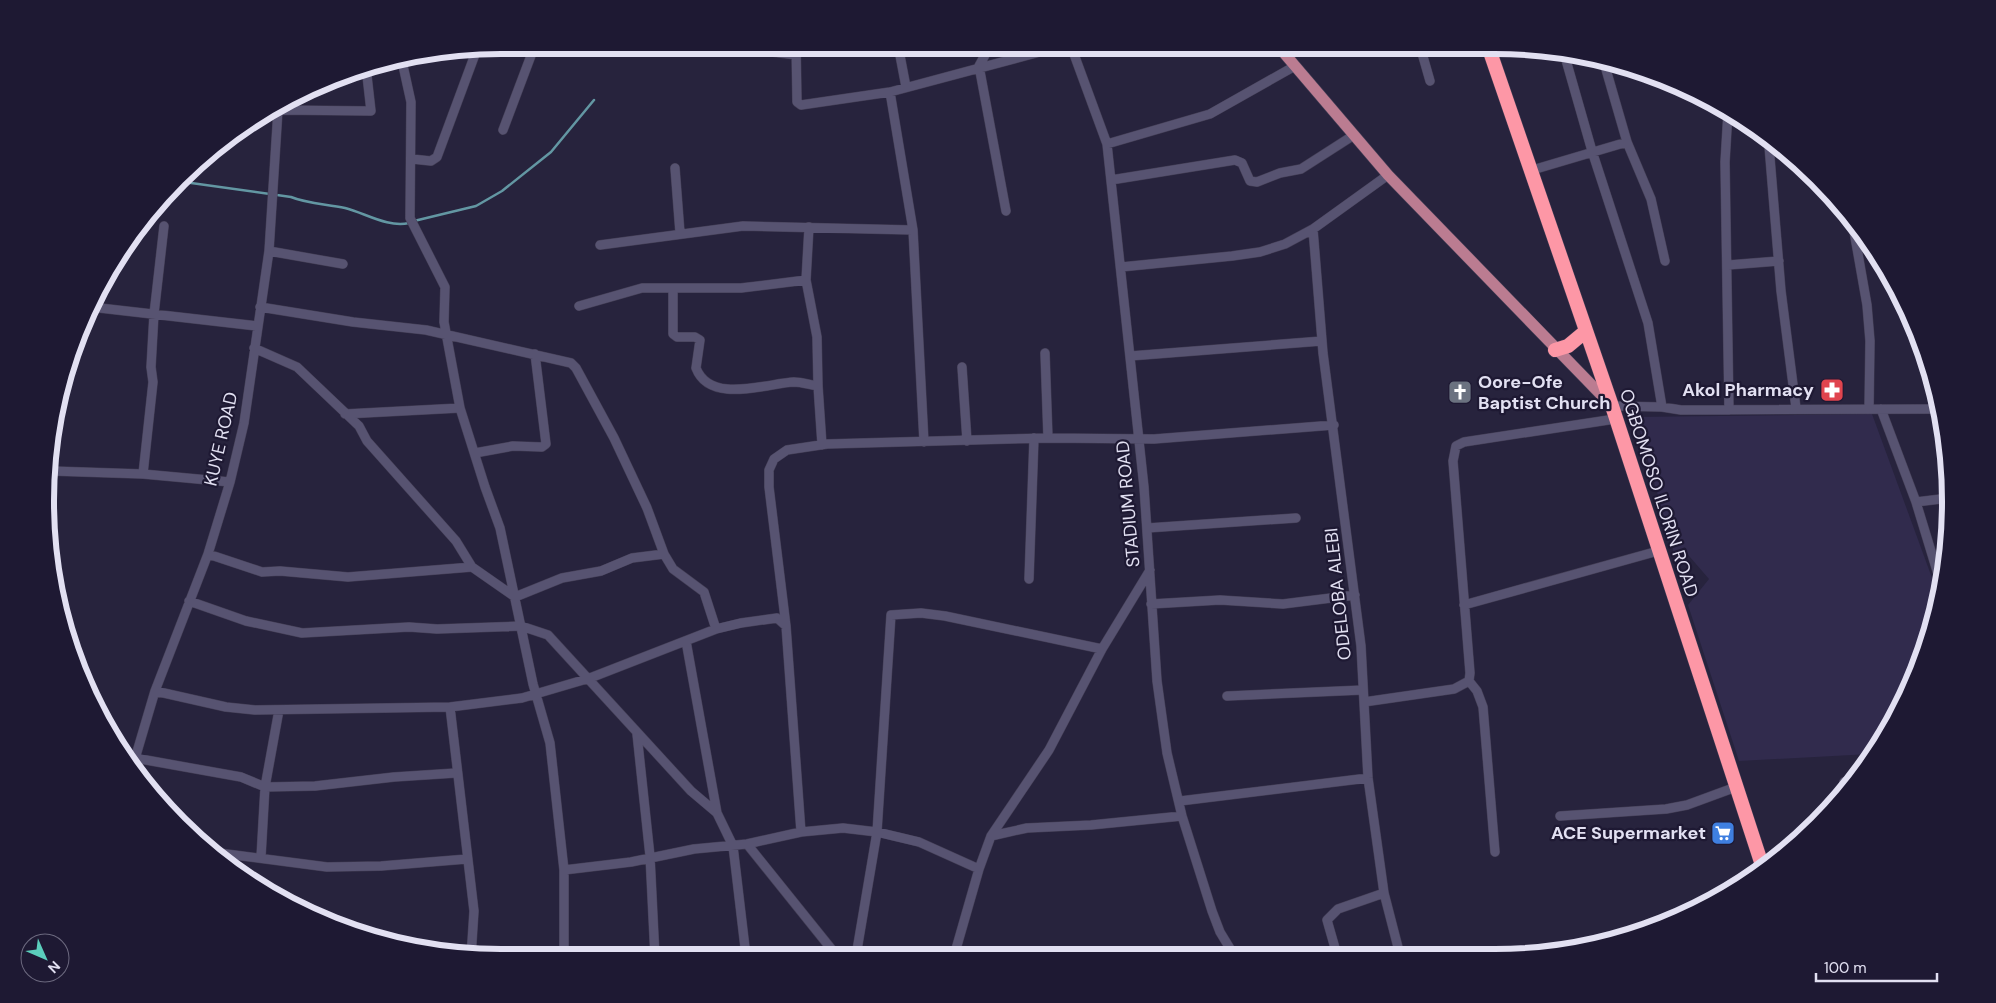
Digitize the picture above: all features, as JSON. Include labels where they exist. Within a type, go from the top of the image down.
[{"type":"highway","name":"OGBOMOSO ILORIN ROAD","points":[[1491,54],[1529,171],[1586,331],[1736,787],[1762,861]]},
{"type":"highway","points":[[1555,350],[1568,346],[1586,331]]},
{"type":"main road","points":[[1285,54],[1388,175],[1613,412]]},
{"type":"street","points":[[503,130],[532,54]]},
{"type":"street","points":[[782,54],[797,56],[799,104],[890,92],[979,66],[1029,54]]},
{"type":"street","points":[[900,54],[906,88]]},
{"type":"street","points":[[986,54],[979,66],[1006,210]]},
{"type":"street","name":"STADIUM ROAD","points":[[1074,54],[1107,144],[1147,528],[1151,604],[1167,754],[1180,801],[1182,816],[1212,911],[1220,932],[1230,949]]},
{"type":"street","points":[[1422,54],[1430,81]]},
{"type":"street","points":[[412,159],[430,161],[437,158],[475,55]]},
{"type":"street","points":[[1566,60],[1592,151],[1648,322],[1662,407]]},
{"type":"street","points":[[403,65],[411,102],[410,218],[443,280],[445,295],[443,311],[446,335],[460,408],[500,528],[521,626],[550,743],[564,870],[564,949]]},
{"type":"street","points":[[1107,144],[1210,114],[1295,66]]},
{"type":"street","points":[[1606,68],[1627,142],[1651,199],[1665,261]]},
{"type":"street","points":[[285,110],[371,111],[367,75]]},
{"type":"street","points":[[890,92],[913,230],[924,442]]},
{"type":"street","name":"KUYE ROAD","points":[[135,758],[155,691],[208,554],[230,482],[244,423],[269,251],[278,114]]},
{"type":"street","points":[[1728,120],[1725,162],[1728,265],[1728,410]]},
{"type":"street","points":[[1111,180],[1235,160],[1242,163],[1250,180],[1257,182],[1301,169],[1354,136]]},
{"type":"street","points":[[1529,171],[1627,142]]},
{"type":"street","points":[[1769,148],[1779,261],[1796,408]]},
{"type":"street","points":[[674,168],[680,233]]},
{"type":"street","points":[[1121,267],[1260,252],[1285,244],[1313,229],[1388,175]]},
{"type":"street","points":[[143,474],[153,382],[151,367],[154,314],[164,226]]},
{"type":"street","points":[[600,245],[743,226],[913,230]]},
{"type":"street","points":[[808,227],[806,280],[817,337],[822,445]]},
{"type":"street","name":"ODELOBA ALEBI","points":[[1313,229],[1322,341],[1361,646],[1368,778],[1384,893],[1399,949]]},
{"type":"street","points":[[1855,235],[1870,341],[1869,409]]},
{"type":"street","points":[[269,251],[343,264]]},
{"type":"street","points":[[1728,265],[1779,261]]},
{"type":"street","points":[[579,306],[630,290],[741,288],[806,280]]},
{"type":"street","points":[[673,288],[673,334],[677,337],[695,337],[700,340],[696,368],[705,381],[726,389],[755,389],[795,382],[818,386]]},
{"type":"street","points":[[260,307],[353,322],[426,330],[571,363],[576,368],[642,499],[664,554],[673,569],[704,592],[716,629]]},
{"type":"street","points":[[98,308],[257,326]]},
{"type":"street","points":[[1130,356],[1322,341]]},
{"type":"street","points":[[254,348],[298,366],[359,426],[366,441],[456,541],[472,567],[515,596]]},
{"type":"street","points":[[1045,353],[1048,438]]},
{"type":"street","points":[[475,453],[513,446],[542,447],[546,444],[535,354]]},
{"type":"street","points":[[962,367],[967,441]]},
{"type":"street","points":[[1495,852],[1483,707],[1478,691],[1469,681],[1470,673],[1453,461],[1456,446],[1464,442],[1613,412],[1662,407],[1681,410],[1796,408],[1933,409]]},
{"type":"street","points":[[345,414],[460,408]]},
{"type":"street","points":[[1881,409],[1916,502],[1937,569]]},
{"type":"street","points":[[801,832],[786,626],[769,470],[774,459],[787,450],[822,445],[1034,438],[1154,438],[1334,425]]},
{"type":"street","points":[[1029,579],[1034,438]]},
{"type":"street","points":[[55,471],[143,474],[230,482]]},
{"type":"street","points":[[1916,502],[1942,499]]},
{"type":"street","points":[[1147,528],[1296,518]]},
{"type":"street","points":[[1464,605],[1658,552]]},
{"type":"street","points":[[208,554],[262,572],[285,571],[348,577],[472,567]]},
{"type":"street","points":[[515,596],[557,579],[600,571],[632,558],[664,554]]},
{"type":"street","points":[[956,949],[979,869],[991,836],[1049,750],[1102,650],[1150,570]]},
{"type":"street","points":[[1151,604],[1220,600],[1283,604],[1355,595]]},
{"type":"street","points":[[189,601],[246,621],[302,633],[409,627],[437,629],[521,626],[548,635],[590,678],[637,734],[691,791],[718,813]]},
{"type":"street","points":[[857,949],[877,832],[891,615],[921,613],[945,616],[1102,650]]},
{"type":"street","points":[[155,691],[226,707],[279,710],[450,707],[522,698],[538,694],[590,678],[716,629],[768,618],[778,618],[786,626]]},
{"type":"street","points":[[686,641],[718,813],[733,846],[745,949]]},
{"type":"street","points":[[1364,702],[1454,689],[1469,681]]},
{"type":"street","points":[[1227,696],[1363,690]]},
{"type":"street","points":[[450,707],[454,726],[456,773],[474,911],[471,948]]},
{"type":"street","points":[[261,857],[266,787],[279,710]]},
{"type":"street","points":[[637,734],[650,856],[656,949]]},
{"type":"street","points":[[136,760],[241,777],[266,787],[315,786],[385,778],[456,773]]},
{"type":"street","points":[[1180,801],[1368,778]]},
{"type":"street","points":[[1560,816],[1666,809],[1688,805],[1736,787]]},
{"type":"street","points":[[991,836],[1027,828],[1092,825],[1182,816]]},
{"type":"street","points":[[564,870],[631,862],[650,856],[747,844],[801,832],[843,828],[877,832],[919,842],[979,869]]},
{"type":"street","points":[[747,844],[831,949]]},
{"type":"street","points":[[225,854],[327,867],[381,866],[467,859]]},
{"type":"street","points":[[1336,949],[1327,920],[1332,913],[1384,893]]},
{"type":"shaded area","points":[[1872,414],[1935,585],[1927,617],[1908,673],[1896,700],[1864,754],[1739,761],[1688,605],[1709,579],[1683,549],[1674,553],[1636,417]]},
{"type":"waterway","points":[[414,221],[476,206],[502,191],[551,152],[594,100]]},
{"type":"waterway","points":[[188,183],[291,197],[311,203],[345,208],[385,222],[409,223]]},
{"type":"place","name":"Akol Pharmacy","points":[[1832,390]]},
{"type":"place","name":"Oore-Ofe Baptist Church","points":[[1460,392]]},
{"type":"place","name":"ACE Supermarket","points":[[1723,833]]}]
